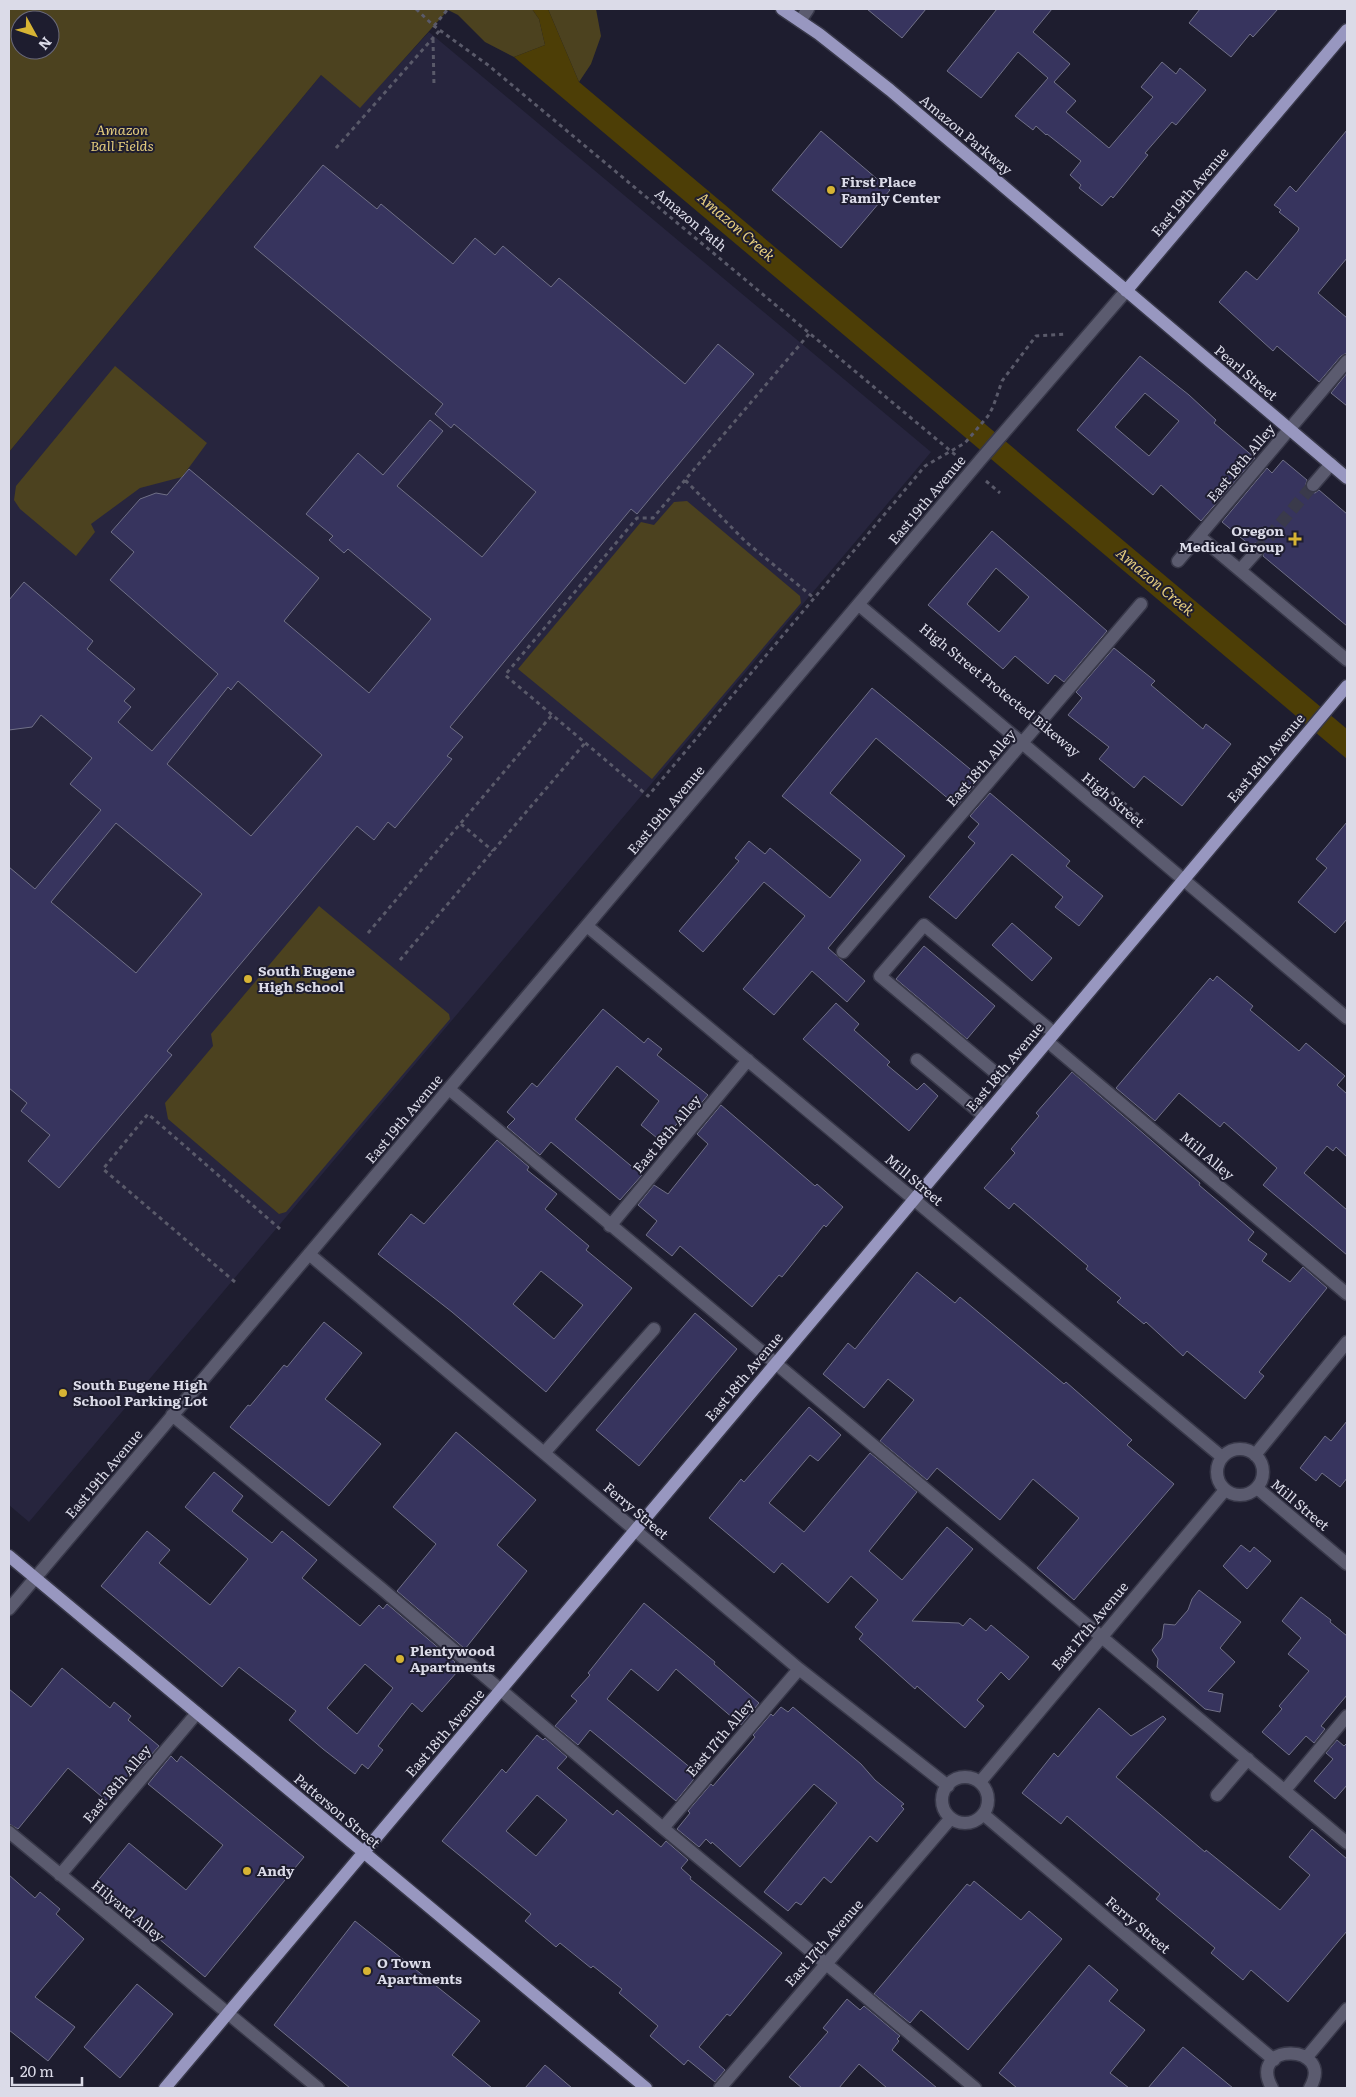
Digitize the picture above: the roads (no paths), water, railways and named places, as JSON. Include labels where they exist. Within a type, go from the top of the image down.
[{"type":"main road","name":"Amazon Parkway","points":[[782,9],[820,34],[890,90],[1126,291]]},
{"type":"main road","name":"East 19th Avenue","points":[[1126,291],[1347,30]]},
{"type":"main road","name":"Pearl Street","points":[[1126,291],[1347,478]]},
{"type":"main road","name":"East 18th Avenue","points":[[165,2088],[362,1852],[636,1531],[774,1364],[1347,686]]},
{"type":"main road","name":"Patterson Street","points":[[9,1556],[646,2088]]},
{"type":"street","points":[[800,21],[808,9]]},
{"type":"street","name":"East 19th Avenue","points":[[9,1609],[982,458],[1126,291]]},
{"type":"street","name":"East 18th Alley","points":[[1178,561],[1347,361]]},
{"type":"street","points":[[1313,485],[1331,464]]},
{"type":"street","points":[[1199,536],[1347,660]]},
{"type":"street","points":[[1240,570],[1257,551]]},
{"type":"street","name":"East 18th Alley","points":[[843,952],[1141,604]]},
{"type":"street","name":"High Street","points":[[859,605],[1347,1018]]},
{"type":"street","name":"Mill Alley","points":[[1010,1084],[880,976],[924,925],[1004,993],[1014,998],[1051,1037],[1347,1294]]},
{"type":"street","name":"Mill Street","points":[[587,926],[1222,1457]]},
{"type":"street","name":"East 18th Alley","points":[[610,1226],[748,1060]]},
{"type":"street","points":[[917,1060],[984,1116]]},
{"type":"street","points":[[449,1089],[774,1364],[1347,1843]]},
{"type":"street","name":"Ferry Street","points":[[309,1254],[799,1669],[948,1786]]},
{"type":"street","points":[[544,1454],[654,1329]]},
{"type":"street","points":[[1255,1455],[1347,1342]]},
{"type":"street","points":[[172,1416],[382,1588],[663,1828],[975,2088]]},
{"type":"street","points":[[1238,1450],[1247,1451],[1255,1455],[1263,1471],[1257,1488],[1250,1493],[1241,1495],[1232,1494],[1225,1490],[1219,1482],[1217,1474],[1218,1465],[1222,1457],[1238,1450]]},
{"type":"street","name":"Mill Street","points":[[1257,1488],[1347,1564]]},
{"type":"street","name":"East 17th Avenue","points":[[980,1782],[1100,1636],[1225,1490]]},
{"type":"street","name":"East 17th Alley","points":[[663,1828],[799,1669]]},
{"type":"street","name":"East 18th Alley","points":[[60,1875],[197,1713]]},
{"type":"street","points":[[1285,1790],[1347,1716]]},
{"type":"street","points":[[1218,1795],[1248,1760]]},
{"type":"street","points":[[963,1777],[972,1778],[980,1782],[988,1798],[983,1814],[976,1820],[968,1823],[959,1822],[951,1818],[945,1811],[943,1803],[944,1794],[948,1786],[954,1780],[963,1777]]},
{"type":"street","name":"Ferry Street","points":[[983,1814],[1274,2060]]},
{"type":"street","name":"East 17th Avenue","points":[[720,2088],[951,1818]]},
{"type":"street","name":"Hilyard Alley","points":[[9,1832],[318,2088]]},
{"type":"street","points":[[1306,2058],[1347,2009]]},
{"type":"street","points":[[1272,2088],[1268,2074],[1274,2060],[1286,2052],[1300,2054],[1306,2058],[1314,2069],[1310,2088]]},
{"type":"water","name":"Amazon Creek","points":[[532,9],[548,9],[579,82],[1347,729],[1347,759],[514,57],[545,45],[539,19]]},
{"type":"tunnel","points":[[1257,551],[1313,485]]},
{"type":"place","name":"First Place Family Center","points":[[831,190]]},
{"type":"place","name":"Oregon Medical Group","points":[[1295,539]]},
{"type":"place","name":"South Eugene High School","points":[[248,979]]},
{"type":"place","name":"South Eugene High School Parking Lot","points":[[63,1393]]},
{"type":"place","name":"Plentywood Apartments","points":[[400,1659]]},
{"type":"place","name":"Andy","points":[[247,1871]]},
{"type":"place","name":"O Town Apartments","points":[[367,1971]]},
{"type":"park label","name":"Amazon Ball Fields","points":[[122,138]]}]
